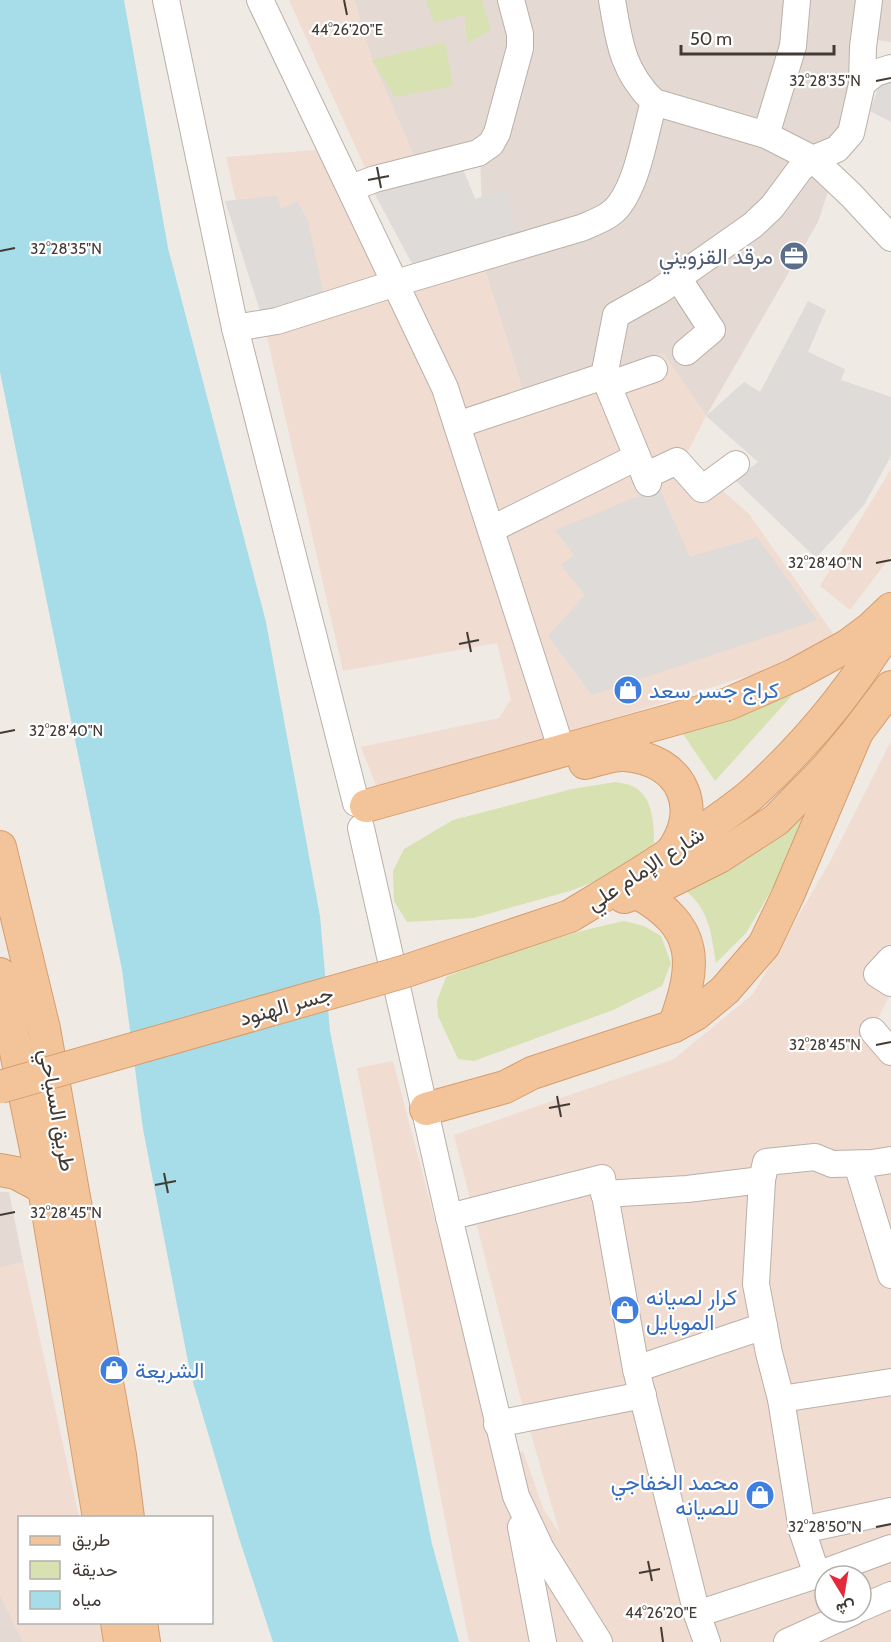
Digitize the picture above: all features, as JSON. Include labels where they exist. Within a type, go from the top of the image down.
[{"type":"main road","points":[[363,814],[562,751],[728,704],[794,675],[847,646],[891,609]]},
{"type":"main road","name":"شارع الإمام علي","points":[[570,916],[668,856],[751,795],[800,745],[840,699],[874,653],[891,624]]},
{"type":"main road","name":"شارع الإمام علي","points":[[570,916],[669,882],[719,857],[776,820],[826,769],[891,687]]},
{"type":"main road","points":[[424,1101],[505,1087],[532,1073],[674,1026],[696,1014],[725,990],[764,945],[857,732]]},
{"type":"main road","points":[[363,814],[603,758],[626,755],[659,764],[673,776],[682,790],[688,805],[688,817],[681,838],[668,856]]},
{"type":"main road","name":"طريق السياحي","points":[[0,847],[44,1029],[116,1433],[109,1485],[100,1516]]},
{"type":"main road","points":[[636,892],[658,904],[676,922],[686,945],[690,970],[674,1026]]},
{"type":"main road","name":"جسر الهنود","points":[[0,1087],[403,972],[570,916]]},
{"type":"main road","name":"طريق السياحي","points":[[0,974],[44,1188],[87,1441],[127,1516]]},
{"type":"main road","points":[[0,1170],[16,1173],[44,1188]]},
{"type":"main road","points":[[87,1441],[99,1445],[106,1443],[116,1433]]},
{"type":"main road","points":[[117,1624],[120,1642]]},
{"type":"main road","points":[[141,1624],[144,1642]]},
{"type":"street","points":[[166,0],[234,328],[363,814],[449,1217],[516,1496],[543,1642]]},
{"type":"street","points":[[261,0],[445,388],[562,751]]},
{"type":"street","points":[[351,188],[375,179],[478,153],[491,144],[501,120],[520,48],[520,34],[511,0]]},
{"type":"street","points":[[612,0],[620,44],[628,68],[640,89],[654,102],[766,135],[813,159],[891,238]]},
{"type":"street","points":[[766,135],[793,46],[796,0]]},
{"type":"street","points":[[643,472],[606,381],[616,315],[678,278],[753,225],[772,207],[801,168],[813,159],[837,149],[851,133],[862,84],[863,47],[869,0]]},
{"type":"street","points":[[862,84],[875,73],[891,68]]},
{"type":"street","points":[[234,328],[278,321],[396,282],[580,228],[605,217],[620,205],[627,192],[654,102]]},
{"type":"street","points":[[678,278],[712,330],[686,352]]},
{"type":"street","points":[[457,425],[654,369]]},
{"type":"street","points":[[492,529],[677,461],[702,489],[736,464]]},
{"type":"street","points":[[891,958],[877,974],[891,983]]},
{"type":"street","points":[[873,1031],[891,1052]]},
{"type":"street","points":[[604,1194],[687,1189],[815,1157],[832,1164],[891,1160]]},
{"type":"street","points":[[857,1164],[891,1275]]},
{"type":"street","points":[[764,1171],[756,1284],[781,1399],[802,1530],[813,1564]]},
{"type":"street","points":[[449,1217],[602,1178],[636,1369],[697,1614],[707,1642]]},
{"type":"street","points":[[636,1369],[764,1326]]},
{"type":"street","points":[[781,1399],[891,1382]]},
{"type":"street","points":[[497,1424],[643,1395]]},
{"type":"street","points":[[516,1496],[541,1549],[599,1642]]},
{"type":"street","points":[[802,1530],[891,1511]]},
{"type":"street","points":[[847,1564],[891,1548]]},
{"type":"street","points":[[697,1614],[813,1576]]},
{"type":"street","points":[[873,1603],[891,1595]]},
{"type":"street","points":[[787,1642],[827,1624]]},
{"type":"shaded area","points":[[289,0],[354,0],[372,60],[417,163],[366,170]]},
{"type":"shaded area","points":[[354,0],[891,0],[891,42],[878,40],[818,222],[706,416],[663,353],[527,404],[484,267],[480,155],[417,163],[372,60]]},
{"type":"shaded area","points":[[884,72],[891,72],[891,122],[870,111]]},
{"type":"shaded area","points":[[316,150],[421,289],[484,267],[527,404],[663,353],[706,416],[685,457],[749,514],[842,646],[548,739],[381,798],[361,747],[499,718],[511,699],[497,643],[343,671],[226,157]]},
{"type":"shaded area","points":[[462,166],[475,199],[506,189],[518,237],[416,271],[372,189]]},
{"type":"shaded area","points":[[277,196],[281,209],[297,201],[308,221],[324,297],[260,311],[225,201]]},
{"type":"shaded area","points":[[808,301],[826,310],[808,352],[845,369],[841,380],[891,397],[891,456],[864,505],[816,558],[735,480],[758,462],[706,416],[744,382],[760,392]]},
{"type":"shaded area","points":[[891,469],[891,556],[850,610],[820,586]]},
{"type":"shaded area","points":[[659,488],[690,557],[757,537],[817,620],[592,695],[548,636],[585,595],[561,565],[574,555],[555,530]]},
{"type":"shaded area","points":[[891,741],[891,992],[874,1026],[891,1046],[891,1642],[469,1642],[357,1068],[393,1061],[446,1263],[493,1458],[523,1451],[543,1508],[560,1534],[521,1400],[454,1135],[674,1059],[753,994],[832,858]]},
{"type":"shaded area","points":[[0,1192],[9,1192],[23,1262],[0,1268]]},
{"type":"shaded area","points":[[23,1262],[79,1516],[18,1516],[18,1624],[102,1624],[106,1642],[23,1642],[0,1595],[0,1268]]},
{"type":"shaded area","points":[[0,1595],[23,1642],[0,1642]]},
{"type":"green space","points":[[426,0],[482,0],[491,30],[467,43],[465,15],[434,23]]},
{"type":"green space","points":[[445,42],[453,86],[395,97],[372,60]]},
{"type":"green space","points":[[805,681],[715,781],[681,731]]},
{"type":"green space","points":[[616,782],[630,785],[640,791],[649,804],[653,820],[654,843],[628,869],[570,891],[473,918],[407,922],[394,901],[393,871],[404,849],[453,820],[572,789]]},
{"type":"green space","points":[[815,799],[781,874],[746,933],[716,963],[708,923],[700,906],[685,890]]},
{"type":"green space","points":[[624,921],[644,926],[661,936],[671,963],[662,986],[613,1010],[474,1061],[458,1059],[438,1016],[437,1001],[446,977],[534,945]]},
{"type":"water","points":[[0,0],[124,0],[168,248],[266,622],[320,916],[330,1031],[432,1544],[459,1642],[273,1642],[239,1538],[190,1372],[143,1129],[122,970],[0,372]]},
{"type":"place","name":"مرقد القزويني","points":[[794,256]]},
{"type":"place","name":"كراج جسر سعد","points":[[628,690]]},
{"type":"place","name":"كرار لصيانه الموبايل","points":[[625,1310]]},
{"type":"place","name":"الشريعة","points":[[114,1370]]},
{"type":"place","name":"محمد الخفاجي للصيانه","points":[[760,1495]]}]
